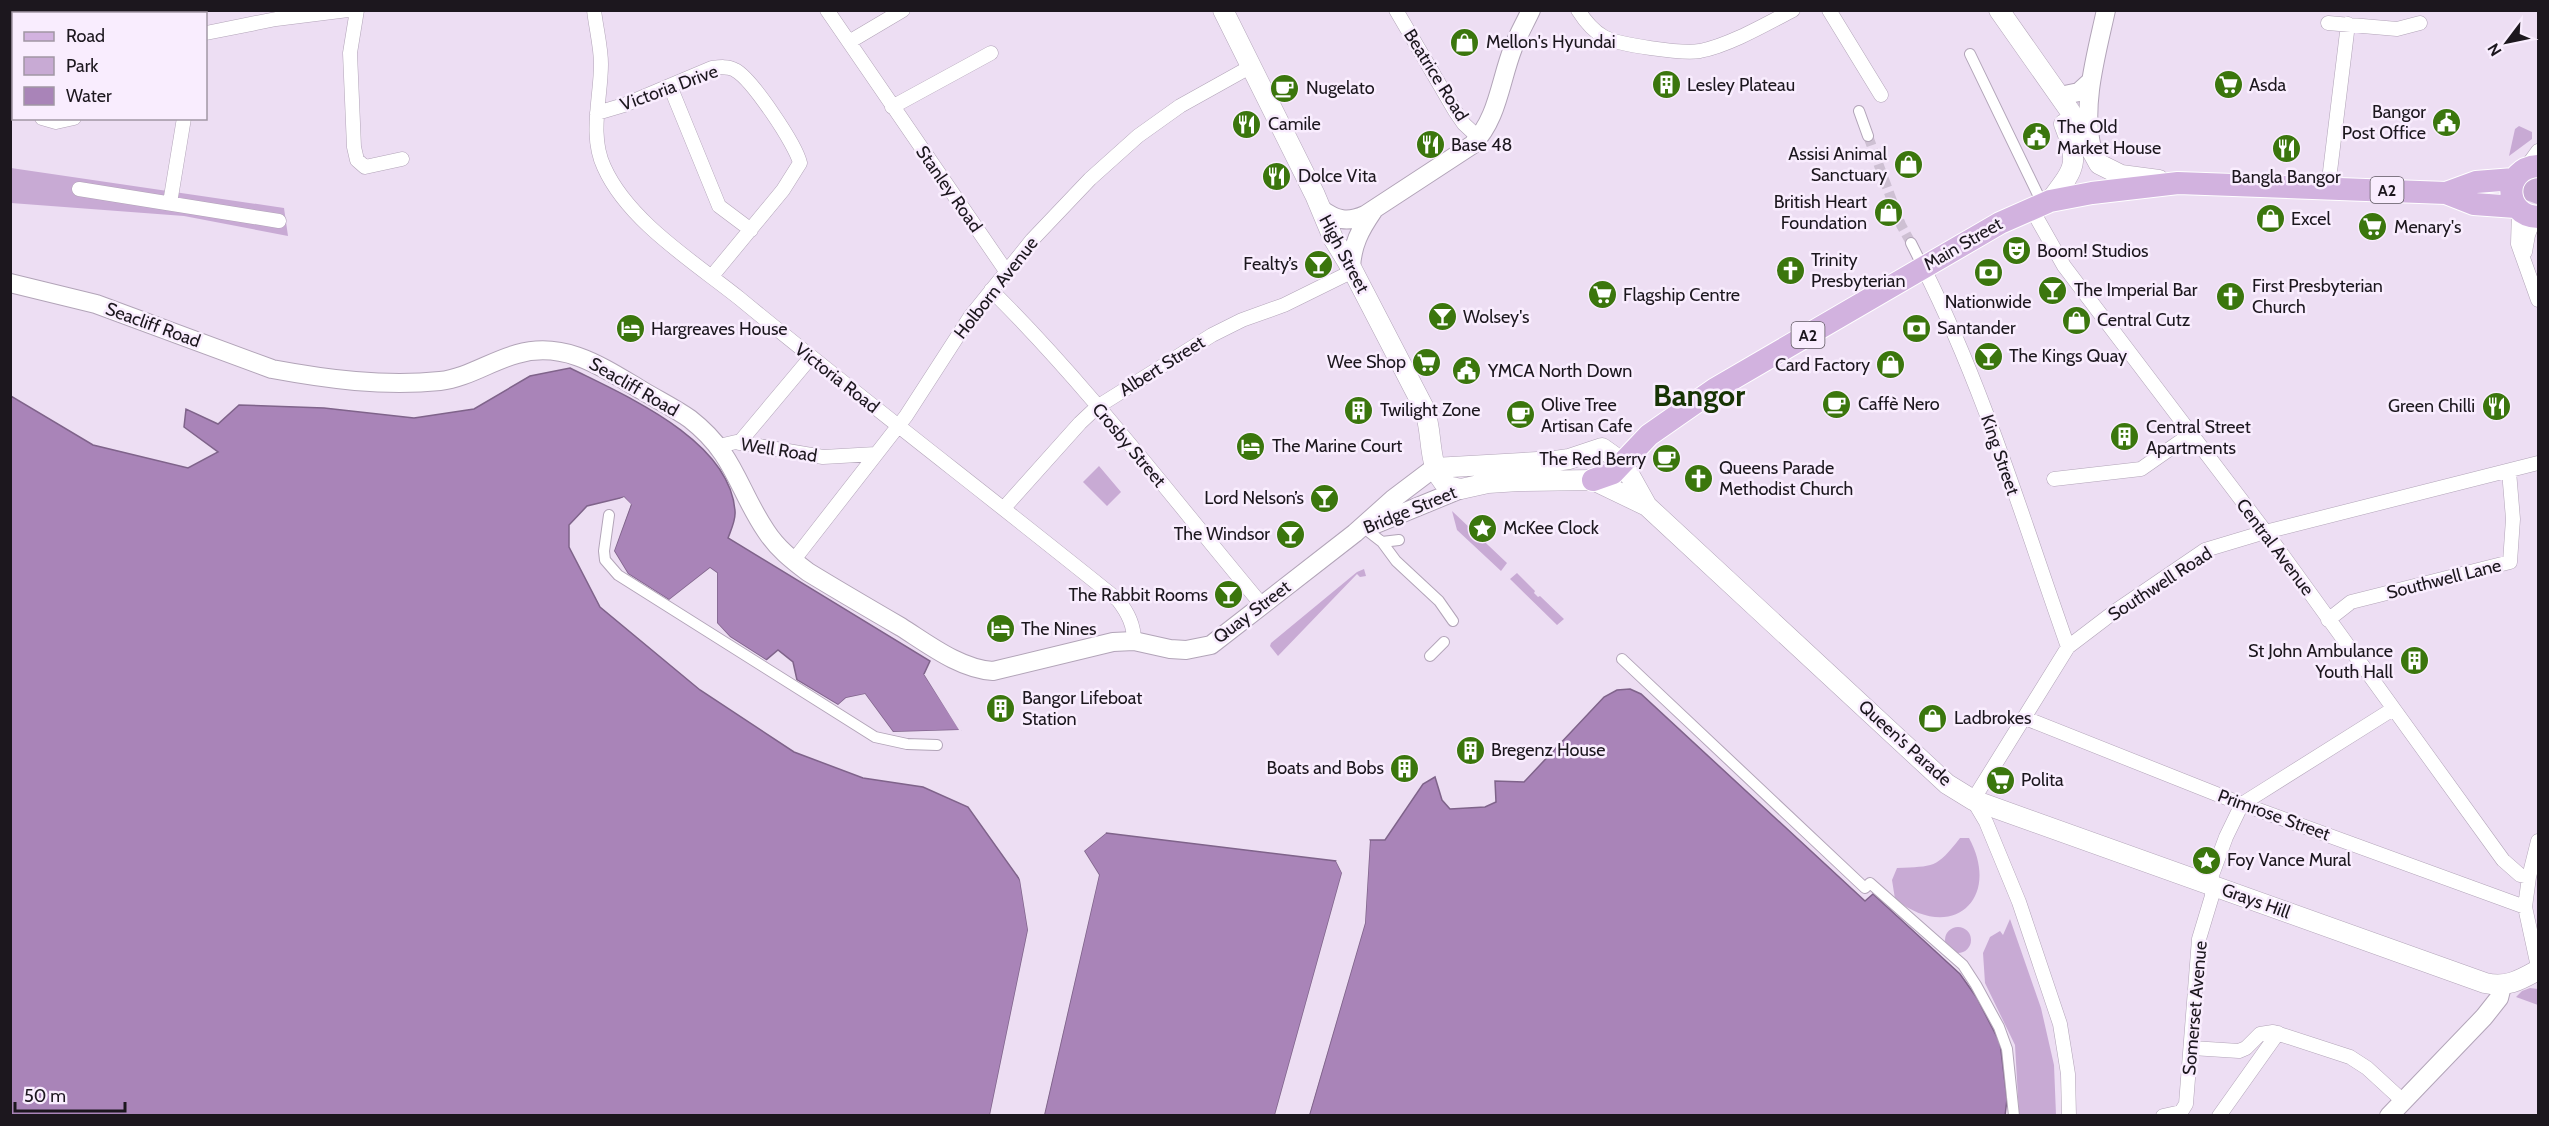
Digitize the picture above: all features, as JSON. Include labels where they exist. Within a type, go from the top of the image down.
[{"type":"main road","name":"High Street","points":[[1223,10],[1333,238],[1424,408],[1431,432],[1434,468]]},
{"type":"main road","points":[[1999,10],[2060,96],[2095,158]]},
{"type":"main road","points":[[2043,203],[2069,176],[2074,154],[2047,80]]},
{"type":"main road","name":"Main Street","points":[[2095,158],[2110,172],[2178,183],[2446,193],[2474,204],[2527,213]]},
{"type":"main road","name":"Main Street","points":[[2446,193],[2529,166]]},
{"type":"main road","name":"A2","points":[[2527,213],[2511,193],[2529,166]]},
{"type":"main road","name":"Main Street","points":[[1593,480],[1613,473],[1649,435],[1674,416],[2000,223],[2043,203],[2084,194],[2178,183]]},
{"type":"main road","name":"Bridge Street","points":[[1434,468],[1555,461],[1582,456],[1599,448],[1612,454],[1623,463]]},
{"type":"main road","points":[[1623,463],[1647,507]]},
{"type":"main road","points":[[1434,468],[1447,486],[1461,489]]},
{"type":"main road","name":"Bridge Street","points":[[1461,489],[1488,483],[1593,480],[1647,507]]},
{"type":"main road","name":"Queen's Parade","points":[[1647,507],[1947,784],[1973,800]]},
{"type":"main road","name":"Grays Hill","points":[[1973,800],[2486,983],[2502,986]]},
{"type":"main road","points":[[2502,986],[2517,982],[2538,969]]},
{"type":"street","points":[[207,33],[273,15],[348,10]]},
{"type":"street","points":[[357,10],[350,53],[354,147],[357,160],[365,167],[402,159]]},
{"type":"street","name":"Victoria Road","points":[[594,10],[601,63],[597,145],[604,167],[615,187],[637,215],[811,357],[1118,600],[1130,619],[1134,641]]},
{"type":"street","name":"Stanley Road","points":[[827,10],[1006,271]]},
{"type":"street","points":[[849,42],[903,10]]},
{"type":"street","name":"Beatrice Road","points":[[1396,10],[1455,111],[1464,124],[1479,138]]},
{"type":"street","points":[[1321,209],[1330,216],[1348,220],[1365,215],[1472,145],[1479,138],[1496,107],[1513,48],[1531,10]]},
{"type":"street","points":[[1578,10],[1592,29],[1605,38],[1688,52],[1700,51],[1723,43],[1793,10]]},
{"type":"street","points":[[1829,10],[1881,95]]},
{"type":"street","points":[[2095,158],[2088,132],[2090,82],[2106,10]]},
{"type":"street","points":[[2328,23],[2397,29],[2420,23]]},
{"type":"street","points":[[2328,188],[2348,24]]},
{"type":"street","points":[[892,107],[991,53]]},
{"type":"street","points":[[1970,54],[2043,203]]},
{"type":"street","name":"Victoria Drive","points":[[597,113],[624,105],[712,68],[724,67],[735,70],[755,89],[794,148],[800,163],[797,171],[712,276]]},
{"type":"street","name":"Holborn Avenue","points":[[793,561],[899,426],[970,317],[1006,271],[1076,194],[1127,145],[1180,106],[1250,67]]},
{"type":"street","points":[[2060,96],[2079,92],[2090,82]]},
{"type":"street","points":[[670,86],[719,206],[751,230]]},
{"type":"street","points":[[1859,111],[1868,136]]},
{"type":"street","points":[[49,120],[56,122],[65,120]]},
{"type":"street","points":[[170,203],[184,120]]},
{"type":"street","points":[[79,189],[279,221]]},
{"type":"street","name":"Central Avenue","points":[[2043,203],[2035,215],[2064,266],[2265,532],[2503,860],[2520,875],[2529,877]]},
{"type":"street","points":[[1352,270],[1352,254],[1356,238],[1374,210]]},
{"type":"street","points":[[2527,213],[2528,235],[2524,263],[2538,300]]},
{"type":"street","points":[[1911,243],[1923,267]]},
{"type":"street","name":"King Street","points":[[1923,267],[1952,327],[1977,391],[2068,647]]},
{"type":"street","name":"Albert Street","points":[[1004,508],[1097,407],[1212,335],[1242,320],[1294,301],[1352,270]]},
{"type":"street","name":"Seacliff Road","points":[[10,283],[96,304],[272,369],[297,374],[393,384],[442,381],[517,354],[550,349],[591,360],[690,419],[719,446],[733,466],[766,532],[793,561],[972,668],[993,671],[1113,642],[1134,641]]},
{"type":"street","name":"Crosby Street","points":[[991,290],[1027,326],[1097,407],[1262,605]]},
{"type":"street","points":[[739,443],[811,357]]},
{"type":"street","points":[[2054,479],[2141,470],[2191,434]]},
{"type":"street","name":"Well Road","points":[[719,446],[739,443],[823,458],[876,454]]},
{"type":"street","name":"Southwell Road","points":[[1973,800],[2068,647],[2114,612],[2205,550],[2265,532],[2538,463]]},
{"type":"street","name":"Bridge Street","points":[[1360,530],[1393,499],[1434,468]]},
{"type":"street","name":"Southwell Lane","points":[[2328,620],[2351,602],[2510,562],[2513,519],[2509,471]]},
{"type":"street","name":"Bridge Street","points":[[1360,530],[1461,489]]},
{"type":"street","points":[[609,515],[605,560],[618,575],[874,736],[907,744],[937,745]]},
{"type":"street","points":[[1360,530],[1382,543],[1396,561],[1439,601],[1453,621]]},
{"type":"street","name":"Quay Street","points":[[1134,641],[1170,649],[1201,648],[1221,639],[1360,530]]},
{"type":"street","points":[[1382,543],[1399,540]]},
{"type":"street","points":[[1430,656],[1444,642]]},
{"type":"street","points":[[1622,659],[1864,888],[1870,883],[1963,965],[1999,1027],[2007,1049],[2014,1116]]},
{"type":"street","points":[[2242,804],[2393,709]]},
{"type":"street","name":"Primrose Street","points":[[2025,718],[2242,804],[2525,907]]},
{"type":"street","points":[[1973,800],[1995,843],[2023,914],[2060,1024],[2068,1074],[2069,1116]]},
{"type":"street","name":"Somerset Avenue","points":[[2163,1116],[2181,1112],[2185,1107],[2192,1048],[2199,939],[2212,896],[2211,884],[2226,837],[2242,804]]},
{"type":"street","points":[[2538,841],[2529,877],[2525,907],[2538,969]]},
{"type":"street","points":[[2389,1116],[2484,1017],[2499,998],[2502,986]]},
{"type":"street","points":[[2192,1048],[2239,1051],[2246,1048],[2260,1035],[2269,1032],[2278,1033],[2350,1057],[2367,1068],[2403,1101]]},
{"type":"street","points":[[2219,1116],[2278,1033]]},
{"type":"green space","points":[[2519,126],[2532,132],[2532,139],[2509,156],[2515,129]]},
{"type":"green space","points":[[11,168],[284,208],[288,236],[184,216],[11,203]]},
{"type":"green space","points":[[2538,177],[2537,204],[2526,200],[2523,187],[2530,179]]},
{"type":"green space","points":[[1099,466],[1121,492],[1107,506],[1083,482]]},
{"type":"green space","points":[[1452,511],[1507,563],[1501,571],[1457,530]]},
{"type":"green space","points":[[1364,569],[1366,576],[1360,577],[1357,574],[1278,656],[1270,646],[1271,643],[1357,572]]},
{"type":"green space","points":[[1517,573],[1538,597],[1540,596],[1564,619],[1557,625],[1510,579]]},
{"type":"green space","points":[[1960,838],[1969,838],[1978,860],[1979,880],[1975,896],[1966,908],[1952,916],[1935,917],[1916,912],[1895,899],[1892,880],[1897,868],[1933,864],[1939,861]]},
{"type":"green space","points":[[2010,919],[2041,1008],[2054,1065],[2056,1115],[2019,1115],[2015,1045],[1985,983],[1983,953],[1990,937],[2000,931],[2003,935]]},
{"type":"green space","points":[[1958,927],[1967,931],[1971,940],[1967,949],[1958,953],[1949,949],[1945,940],[1949,931]]},
{"type":"green space","points":[[2530,988],[2538,989],[2538,1005],[2516,997],[2522,991]]},
{"type":"water","points":[[570,368],[619,392],[672,423],[715,463],[729,486],[735,511],[728,538],[930,661],[924,674],[960,730],[893,732],[865,694],[846,698],[838,705],[797,680],[793,662],[778,650],[766,660],[730,637],[717,623],[717,573],[710,568],[669,600],[628,574],[614,551],[631,505],[624,497],[587,506],[569,525],[569,547],[600,607],[700,690],[794,752],[863,778],[923,787],[968,807],[1020,880],[1028,930],[990,1115],[11,1116],[11,396],[93,445],[188,468],[218,452],[184,427],[186,409],[218,424],[239,405],[324,408],[414,418],[474,409],[530,376]]},
{"type":"water","points":[[1630,689],[1641,694],[1865,901],[1873,894],[1960,974],[1977,998],[2000,1043],[2007,1099],[2005,1116],[1309,1116],[1365,923],[1370,840],[1385,840],[1423,784],[1435,777],[1442,800],[1450,809],[1485,807],[1496,802],[1495,781],[1524,782],[1604,697],[1617,690]]},
{"type":"water","points":[[1106,833],[1336,861],[1342,873],[1275,1115],[1044,1116],[1099,875],[1084,851]]},
{"type":"pier","points":[[624,497],[631,504],[614,551],[628,574],[669,600],[710,568],[717,573],[717,623],[730,637],[769,662],[767,663],[728,639],[714,624],[714,574],[710,571],[671,602],[626,576],[611,551],[627,505],[623,500],[612,503]]},
{"type":"pier","points":[[924,674],[927,674],[962,728],[961,732],[892,735],[864,697],[848,701],[838,708],[794,681],[793,678],[838,705],[846,698],[865,694],[893,732],[959,730]]},
{"type":"pier","points":[[1105,831],[1106,833],[1084,851],[1099,875],[1044,1115],[1041,1116],[1096,876],[1081,850]]},
{"type":"pier","points":[[1370,840],[1365,923],[1309,1115],[1306,1116],[1362,922],[1367,842]]},
{"type":"pier","points":[[1339,859],[1345,874],[1279,1116],[1275,1115],[1342,873],[1336,861]]},
{"type":"pier","points":[[1016,869],[1023,879],[1031,930],[993,1116],[990,1115],[1028,930],[1020,880]]},
{"type":"tunnel","points":[[1868,136],[1901,225],[1911,243]]},
{"type":"place","name":"Mellon's Hyundai","points":[[1465,42]]},
{"type":"place","name":"Lesley Plateau","points":[[1666,85]]},
{"type":"place","name":"Asda","points":[[2228,85]]},
{"type":"place","name":"Nugelato","points":[[1285,88]]},
{"type":"place","name":"Bangor Post Office","points":[[2447,122]]},
{"type":"place","name":"Camile","points":[[1247,124]]},
{"type":"place","name":"The Old Market House","points":[[2036,137]]},
{"type":"place","name":"Base 48","points":[[1430,145]]},
{"type":"place","name":"Bangla Bangor","points":[[2286,148]]},
{"type":"place","name":"Assisi Animal Sanctuary","points":[[1908,164]]},
{"type":"place","name":"Dolce Vita","points":[[1277,176]]},
{"type":"place","name":"British Heart Foundation","points":[[1888,212]]},
{"type":"place","name":"Excel","points":[[2270,219]]},
{"type":"place","name":"Menary's","points":[[2373,227]]},
{"type":"place","name":"Boom! Studios","points":[[2016,251]]},
{"type":"place","name":"Fealty’s","points":[[1319,264]]},
{"type":"place","name":"Trinity Presbyterian","points":[[1790,270]]},
{"type":"place","name":"Nationwide","points":[[1988,273]]},
{"type":"place","name":"The Imperial Bar","points":[[2053,290]]},
{"type":"place","name":"Flagship Centre","points":[[1602,295]]},
{"type":"place","name":"First Presbyterian Church","points":[[2231,296]]},
{"type":"place","name":"Wolsey's","points":[[1442,317]]},
{"type":"place","name":"Central Cutz","points":[[2076,320]]},
{"type":"place","name":"Santander","points":[[1916,328]]},
{"type":"place","name":"Hargreaves House","points":[[630,329]]},
{"type":"place","name":"The Kings Quay","points":[[1988,356]]},
{"type":"place","name":"Wee Shop","points":[[1427,362]]},
{"type":"place","name":"Card Factory","points":[[1891,365]]},
{"type":"place","name":"YMCA North Down","points":[[1467,371]]},
{"type":"place","name":"Caffè Nero","points":[[1837,404]]},
{"type":"place","name":"Green Chilli","points":[[2496,406]]},
{"type":"place","name":"Twilight Zone","points":[[1359,410]]},
{"type":"place","name":"Olive Tree Artisan Cafe","points":[[1520,415]]},
{"type":"place","name":"Central Street Apartments","points":[[2125,437]]},
{"type":"place","name":"The Marine Court","points":[[1251,446]]},
{"type":"place","name":"The Red Berry","points":[[1667,459]]},
{"type":"place","name":"Queens Parade Methodist Church","points":[[1698,478]]},
{"type":"place","name":"Lord Nelson’s","points":[[1325,498]]},
{"type":"place","name":"McKee Clock","points":[[1482,528]]},
{"type":"place","name":"The Windsor","points":[[1291,534]]},
{"type":"place","name":"The Rabbit Rooms","points":[[1229,595]]},
{"type":"place","name":"The Nines","points":[[1000,629]]},
{"type":"place","name":"St John Ambulance Youth Hall","points":[[2414,661]]},
{"type":"place","name":"Bangor Lifeboat Station","points":[[1001,708]]},
{"type":"place","name":"Ladbrokes","points":[[1933,718]]},
{"type":"place","name":"Bregenz House","points":[[1470,750]]},
{"type":"place","name":"Boats and Bobs","points":[[1405,768]]},
{"type":"place","name":"Polita","points":[[2000,780]]},
{"type":"place","name":"Foy Vance Mural","points":[[2206,860]]},
{"type":"district","name":"Bangor","points":[[1699,395]]}]
